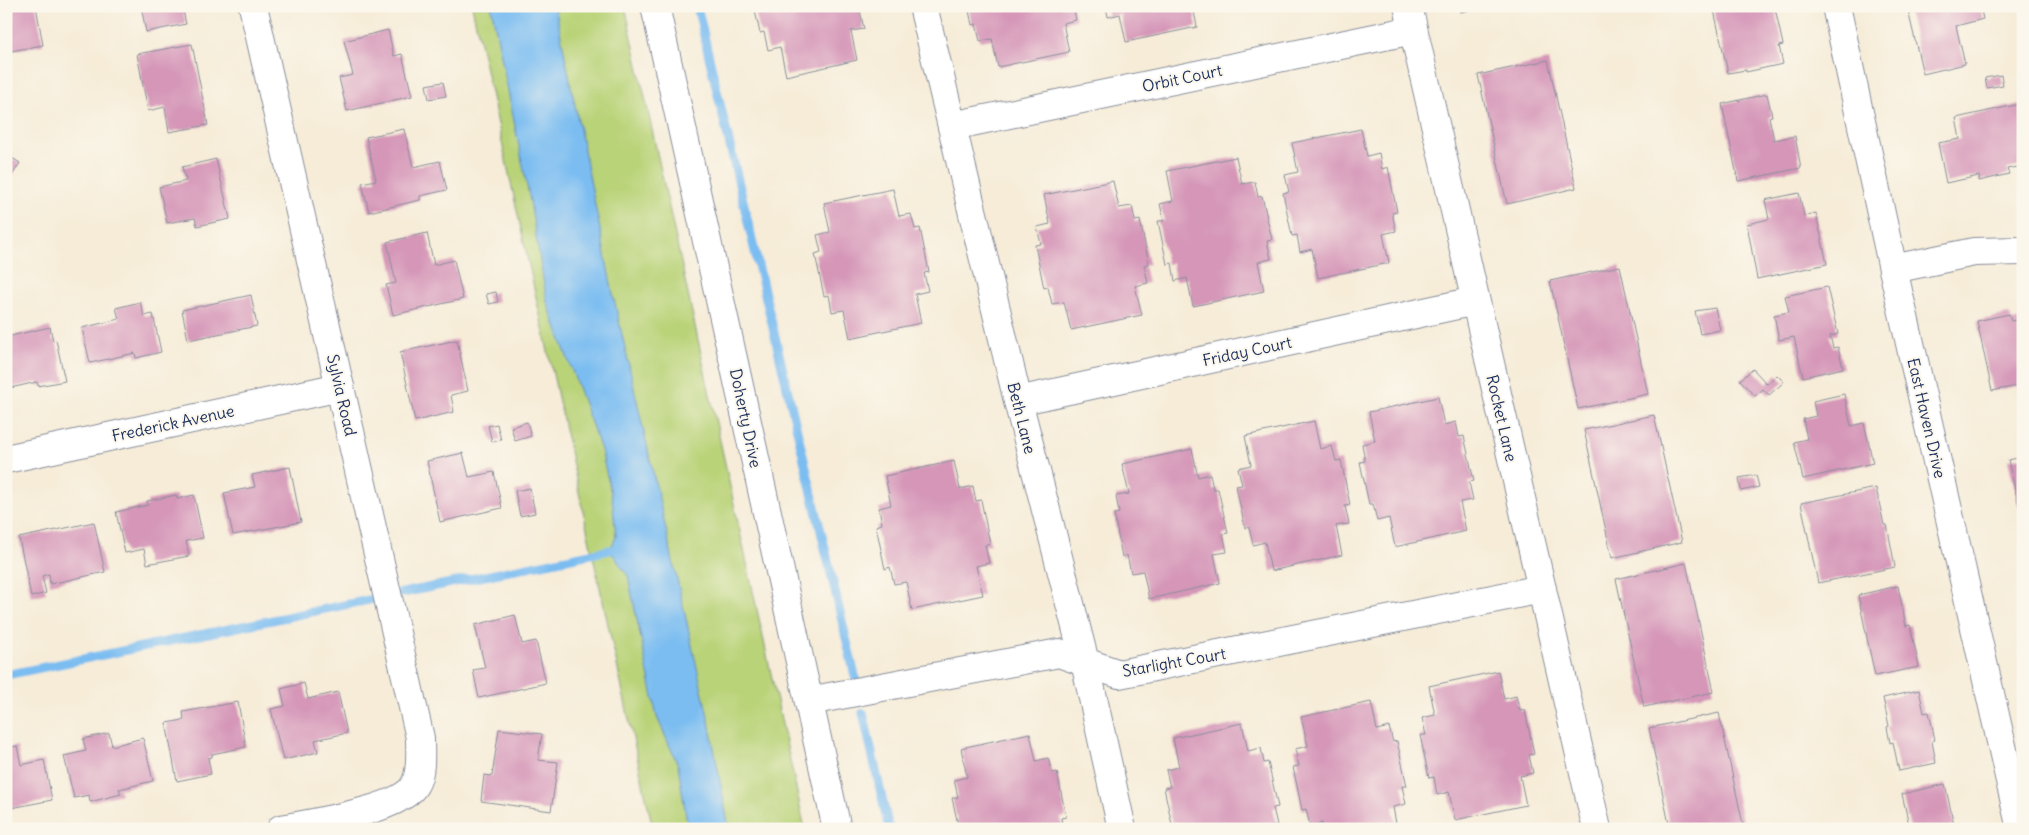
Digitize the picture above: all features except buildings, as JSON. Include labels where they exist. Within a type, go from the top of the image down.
[{"type":"street","name":"Sylvia Road","points":[[253,6],[420,738],[420,763],[415,785],[399,800],[365,812],[281,829]]},
{"type":"street","name":"Doherty Drive","points":[[655,6],[837,829]]},
{"type":"street","name":"Beth Lane","points":[[923,6],[1018,401],[1086,662],[1122,829]]},
{"type":"street","name":"East Haven Drive","points":[[1836,6],[1893,269],[2021,829]]},
{"type":"street","name":"Orbit Court","points":[[952,126],[1410,18]]},
{"type":"street","name":"Rocket Lane","points":[[1410,18],[1597,829]]},
{"type":"street","points":[[1893,269],[1974,252],[2023,250]]},
{"type":"street","name":"Friday Court","points":[[1018,401],[1475,301]]},
{"type":"street","name":"Frederick Avenue","points":[[6,459],[340,387]]},
{"type":"street","name":"Starlight Court","points":[[808,701],[1058,653],[1119,674],[1542,589]]},
{"type":"green space","points":[[472,6],[625,6],[805,829],[653,829]]},
{"type":"water","points":[[491,6],[555,6],[614,299],[709,721],[729,829],[688,829],[678,765],[657,717],[628,576],[610,550],[616,537],[612,498],[601,450],[547,302],[530,201]]},
{"type":"waterway","points":[[697,6],[856,680]]},
{"type":"waterway","points":[[6,675],[610,550]]},
{"type":"waterway","points":[[863,713],[889,829]]}]
